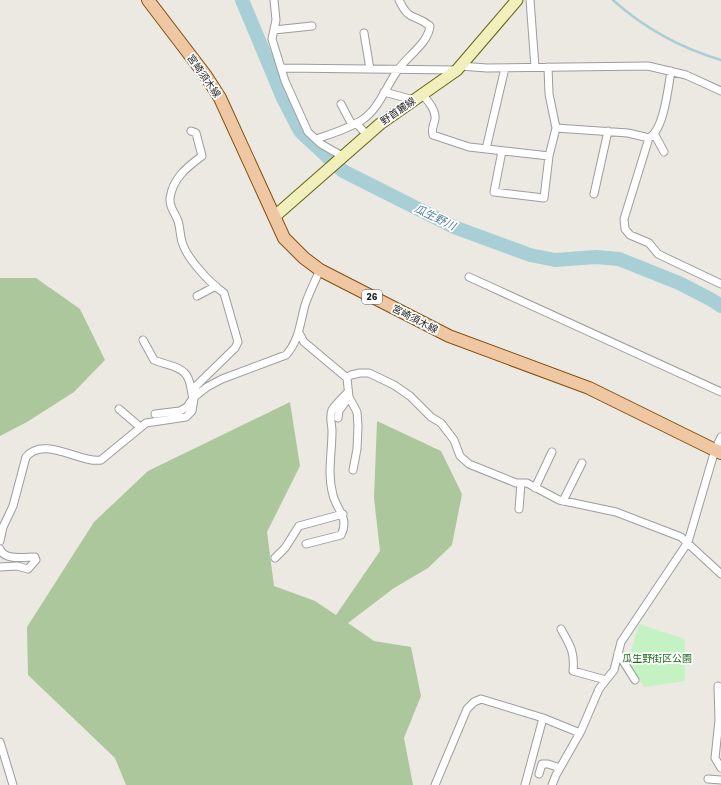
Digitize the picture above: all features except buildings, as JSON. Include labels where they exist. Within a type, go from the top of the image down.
[{"type":"main road","name":"宮崎須木線","points":[[148,0],[206,76],[220,98],[284,238],[304,258],[320,270],[449,336],[589,388],[718,452]]},
{"type":"main road","name":"野首麓線","points":[[274,217],[367,135],[458,68],[517,0]]},
{"type":"street","points":[[274,0],[276,20],[272,38],[280,68],[308,132],[340,158]]},
{"type":"street","points":[[316,140],[363,120],[376,105],[398,69],[415,51],[429,31],[430,26],[408,15],[399,0]]},
{"type":"street","points":[[530,0],[535,67]]},
{"type":"street","points":[[274,30],[312,26]]},
{"type":"street","points":[[364,33],[370,69]]},
{"type":"street","points":[[280,68],[398,69],[648,66],[686,75],[721,91]]},
{"type":"street","points":[[502,151],[494,192],[544,198],[549,156],[556,128],[549,94],[548,67]]},
{"type":"street","points":[[486,149],[505,68]]},
{"type":"street","points":[[671,71],[660,123],[652,137],[624,219],[626,229],[630,235],[649,243],[658,254],[721,284]]},
{"type":"street","points":[[384,92],[418,97],[434,110],[435,118],[432,131],[433,135],[469,148],[549,156]]},
{"type":"street","points":[[341,104],[354,124],[367,135]]},
{"type":"street","points":[[556,128],[608,131],[652,137],[664,152]]},
{"type":"street","points":[[0,541],[2,527],[13,506],[26,457],[31,451],[36,448],[69,452],[94,461],[101,460],[128,440],[140,427],[146,423],[186,417],[192,411],[196,386],[235,348],[238,342],[224,293],[190,258],[182,243],[178,221],[171,209],[170,198],[176,182],[183,171],[202,156],[196,133],[191,131]]},
{"type":"street","points":[[594,194],[608,131]]},
{"type":"street","points":[[155,414],[180,412],[187,407],[193,398],[206,387],[222,379],[286,355],[291,350],[299,333],[306,304],[320,270]]},
{"type":"street","points":[[469,277],[721,392]]},
{"type":"street","points":[[197,296],[216,286]]},
{"type":"street","points":[[299,333],[304,342],[347,378],[349,394],[357,412],[358,426],[357,449],[353,470]]},
{"type":"street","points":[[143,340],[154,360],[178,369],[188,378],[193,398]]},
{"type":"street","points":[[347,378],[356,374],[368,373],[394,385],[410,396],[432,417],[441,423],[454,440],[460,456],[469,464],[516,483],[527,484],[563,500],[616,512],[681,537],[721,574]]},
{"type":"street","points":[[338,418],[339,411],[349,394]]},
{"type":"street","points":[[306,544],[341,535],[343,531],[343,514],[333,496],[329,464],[332,430],[330,416],[332,410],[349,394]]},
{"type":"street","points":[[119,409],[140,427]]},
{"type":"street","points":[[552,785],[580,733],[599,689],[614,670],[621,642],[688,542],[718,452],[721,437]]},
{"type":"street","points":[[535,488],[552,452]]},
{"type":"street","points":[[563,500],[582,463]]},
{"type":"street","points":[[519,509],[521,483]]},
{"type":"street","points":[[275,558],[285,548],[299,526],[343,514]]},
{"type":"street","points":[[0,549],[7,557],[35,557],[36,560],[28,569],[17,566],[0,567]]},
{"type":"street","points":[[560,629],[572,647],[574,658],[573,671],[606,680]]},
{"type":"street","points":[[618,653],[635,680]]},
{"type":"street","points":[[718,686],[720,720],[715,758],[721,768]]},
{"type":"street","points":[[435,785],[467,709],[474,702],[481,699],[543,718],[580,733]]},
{"type":"street","points":[[523,784],[543,718]]},
{"type":"street","points":[[0,742],[13,785]]},
{"type":"street","points":[[539,774],[542,764],[560,768]]},
{"type":"street","points":[[708,779],[721,780]]},
{"type":"green space","points":[[0,278],[36,278],[80,309],[105,360],[74,392],[27,422],[0,436]]},
{"type":"green space","points":[[290,402],[300,466],[267,532],[274,586],[315,601],[336,615],[380,551],[374,498],[377,421],[441,451],[462,494],[452,545],[428,568],[394,588],[348,623],[374,641],[411,647],[421,696],[404,738],[413,785],[126,785],[115,758],[28,675],[27,627],[94,522],[148,471]]},
{"type":"green space","name":"瓜生野街区公園","points":[[639,624],[685,639],[685,681],[644,687],[628,662]]},
{"type":"waterway","name":"瓜生野川","points":[[242,0],[283,98],[300,131],[343,171],[454,227],[530,255],[555,260],[596,257],[619,259],[679,283],[721,306]]},
{"type":"waterway","points":[[613,0],[637,20],[664,36],[692,50],[721,60]]}]
